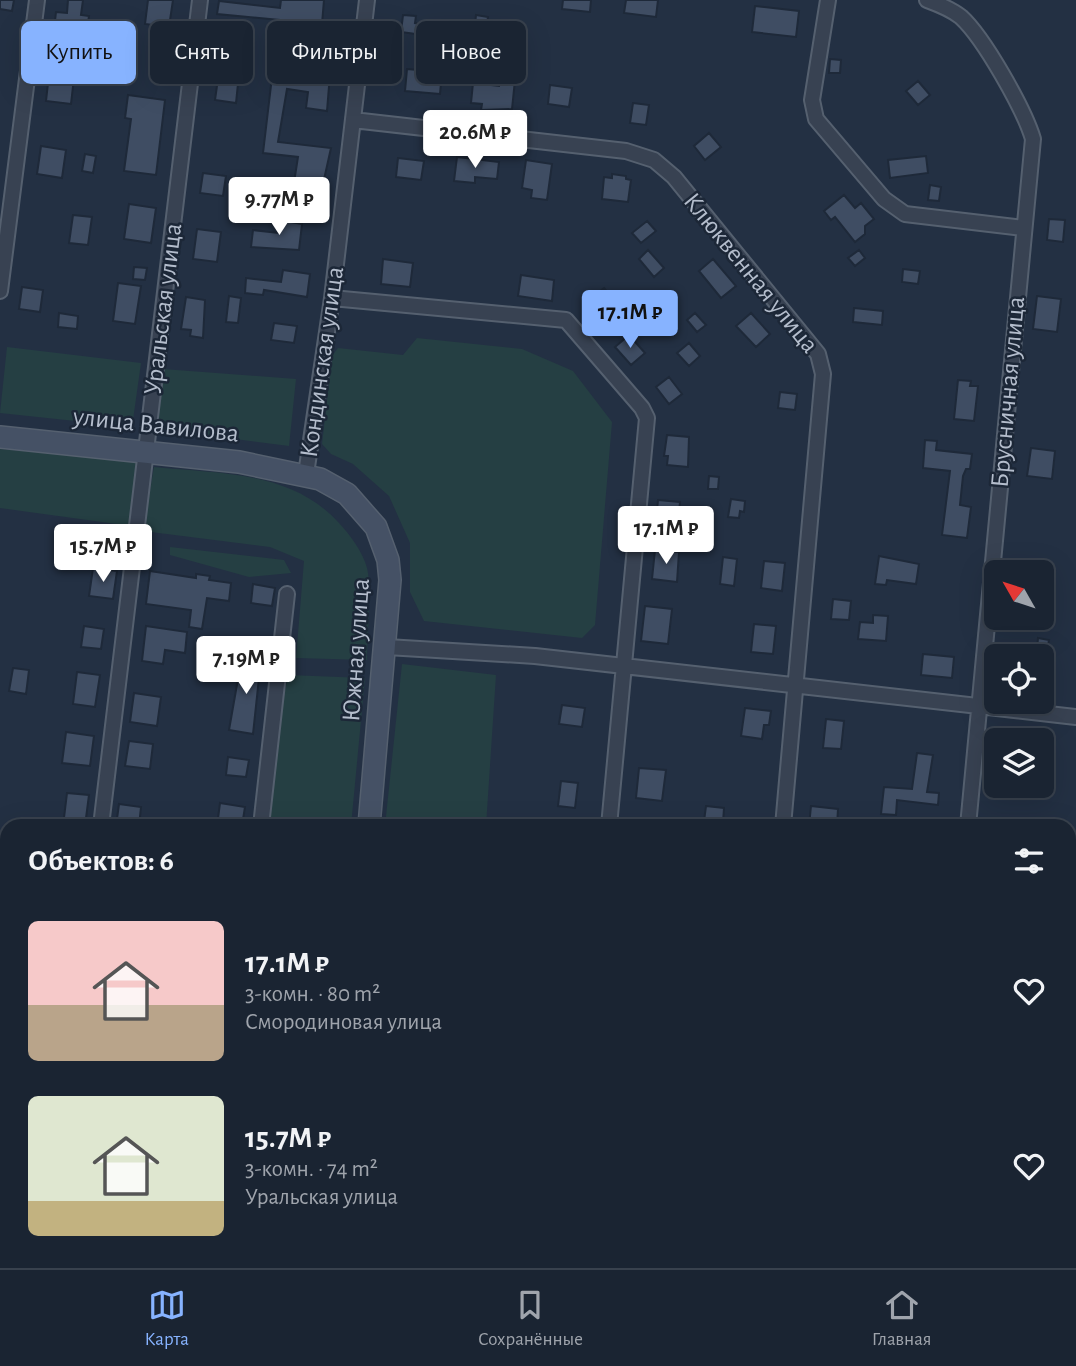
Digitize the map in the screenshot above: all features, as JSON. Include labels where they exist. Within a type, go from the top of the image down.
[{"type":"street","points":[[0,291],[37,0]]},
{"type":"street","name":"Уральская улица","points":[[102,819],[200,0]]},
{"type":"street","name":"Кондинская улица","points":[[306,474],[332,298],[367,0]]},
{"type":"street","points":[[828,0],[812,100],[817,119],[876,189],[905,214],[1023,228]]},
{"type":"street","name":"Брусничная улица","points":[[927,0],[959,15],[974,31],[1028,122],[1033,139],[969,819]]},
{"type":"street","name":"Клюквенная улица","points":[[352,120],[626,151],[654,160],[674,177],[813,346],[823,374],[784,819]]},
{"type":"street","points":[[332,298],[566,320],[648,418],[610,819]]},
{"type":"street","name":"улица Вавилова","points":[[0,437],[249,463],[306,474]]},
{"type":"street","name":"Южная улица","points":[[306,474],[333,485],[359,504],[383,542],[390,580],[387,647],[370,819]]},
{"type":"street","points":[[262,819],[287,594]]},
{"type":"street","points":[[387,647],[535,656],[796,688],[1076,717]]},
{"type":"green space","points":[[417,338],[522,349],[573,371],[612,422],[595,625],[582,638],[424,621],[410,592],[410,543],[389,496],[353,464],[331,454],[322,444],[332,356],[338,348],[403,355]]},
{"type":"green space","points":[[7,347],[141,363],[132,427],[0,413]]},
{"type":"green space","points":[[163,369],[296,379],[289,446],[157,429]]},
{"type":"green space","points":[[0,449],[139,460],[131,526],[0,508]]},
{"type":"green space","points":[[154,467],[228,474],[277,484],[320,506],[339,523],[352,538],[367,568],[367,660],[296,658],[304,561],[270,547],[143,531]]},
{"type":"green space","points":[[170,547],[284,560],[291,573],[249,577],[170,555]]},
{"type":"green space","points":[[402,664],[496,675],[486,819],[386,819]]},
{"type":"green space","points":[[288,675],[365,678],[352,819],[270,819],[276,739]]},
{"type":"building","points":[[0,0],[14,0],[12,11],[0,9]]},
{"type":"building","points":[[68,0],[83,0],[81,15],[89,16],[88,21],[55,21],[56,12],[67,13]]},
{"type":"building","points":[[148,0],[173,0],[170,21],[150,21],[150,25],[145,24]]},
{"type":"building","points":[[281,0],[324,0],[322,21],[290,21],[217,14],[219,1],[280,8]]},
{"type":"building","points":[[563,0],[591,0],[590,12],[562,9]]},
{"type":"building","points":[[626,0],[658,0],[656,17],[624,13]]},
{"type":"building","points":[[755,6],[799,11],[796,37],[752,32]]},
{"type":"building","points":[[403,15],[416,16],[416,34],[402,32]]},
{"type":"building","points":[[476,15],[488,17],[487,21],[475,21]]},
{"type":"building","points":[[830,59],[841,60],[840,73],[829,73]]},
{"type":"building","points":[[407,69],[416,70],[416,84],[441,84],[440,94],[405,91]]},
{"type":"building","points":[[918,81],[930,95],[918,105],[906,91]]},
{"type":"building","points":[[48,84],[73,84],[71,104],[46,101]]},
{"type":"building","points":[[217,84],[238,84],[236,103],[215,100]]},
{"type":"building","points":[[271,84],[329,84],[327,111],[306,108],[308,92],[287,89],[278,142],[331,148],[321,193],[293,189],[298,157],[263,153]]},
{"type":"building","points":[[473,84],[515,84],[512,109],[481,110],[482,104],[471,103]]},
{"type":"building","points":[[550,85],[572,88],[569,107],[548,104]]},
{"type":"building","points":[[128,95],[165,100],[156,175],[124,171],[131,119],[125,118]]},
{"type":"building","points":[[633,103],[649,105],[646,125],[630,123]]},
{"type":"building","points":[[709,133],[721,147],[705,160],[694,146]]},
{"type":"building","points":[[41,146],[66,150],[62,178],[37,174]]},
{"type":"building","points":[[85,154],[96,156],[93,173],[82,171]]},
{"type":"building","points":[[926,156],[928,173],[890,178],[888,160]]},
{"type":"building","points":[[457,157],[499,162],[497,179],[475,177],[475,183],[454,181]]},
{"type":"building","points":[[398,158],[424,161],[421,180],[396,177]]},
{"type":"building","points":[[526,160],[552,164],[547,200],[531,198],[532,190],[522,188]]},
{"type":"building","points":[[203,173],[226,176],[223,196],[200,193]]},
{"type":"building","points":[[612,174],[626,176],[626,179],[631,180],[628,202],[602,199],[604,177],[612,178]]},
{"type":"building","points":[[930,185],[941,187],[939,201],[928,200]]},
{"type":"building","points":[[844,195],[855,208],[861,203],[874,219],[865,226],[865,234],[855,242],[835,217],[831,220],[824,211]]},
{"type":"building","points":[[129,204],[156,208],[151,243],[124,239]]},
{"type":"building","points":[[73,215],[92,217],[88,245],[69,243]]},
{"type":"building","points":[[1049,219],[1065,220],[1063,242],[1047,240]]},
{"type":"building","points":[[279,220],[302,224],[299,250],[251,247],[253,230],[278,233]]},
{"type":"building","points":[[647,221],[656,231],[641,243],[632,233]]},
{"type":"building","points":[[197,229],[221,232],[217,262],[193,259]]},
{"type":"building","points":[[648,250],[664,268],[654,277],[639,259]]},
{"type":"building","points":[[859,250],[865,258],[855,266],[848,258]]},
{"type":"building","points":[[383,259],[413,263],[410,287],[381,284]]},
{"type":"building","points":[[713,259],[736,286],[721,298],[699,271]]},
{"type":"building","points":[[134,267],[147,268],[145,280],[133,279]]},
{"type":"building","points":[[903,269],[920,271],[918,284],[902,282]]},
{"type":"building","points":[[283,270],[310,274],[307,297],[264,290],[263,295],[245,293],[246,278],[281,282]]},
{"type":"building","points":[[521,275],[554,280],[552,301],[518,296]]},
{"type":"building","points":[[118,283],[141,286],[135,324],[113,321]]},
{"type":"building","points":[[22,287],[43,290],[40,312],[19,309]]},
{"type":"building","points":[[604,288],[622,310],[605,324],[589,299]]},
{"type":"building","points":[[229,296],[241,298],[238,323],[226,322]]},
{"type":"building","points":[[1037,296],[1061,299],[1057,332],[1033,329]]},
{"type":"building","points":[[186,297],[205,300],[203,338],[190,336],[191,330],[181,329]]},
{"type":"building","points":[[854,308],[883,311],[882,325],[853,322]]},
{"type":"building","points":[[59,313],[78,316],[77,329],[58,327]]},
{"type":"building","points":[[695,313],[706,325],[697,332],[687,320]]},
{"type":"building","points":[[751,313],[770,334],[756,347],[736,326]]},
{"type":"building","points":[[274,323],[297,326],[294,343],[271,340]]},
{"type":"building","points":[[629,335],[645,353],[631,365],[615,347]]},
{"type":"building","points":[[689,343],[700,356],[689,366],[677,353]]},
{"type":"building","points":[[669,377],[682,394],[669,404],[656,387]]},
{"type":"building","points":[[958,380],[971,381],[970,386],[978,386],[974,421],[954,419]]},
{"type":"building","points":[[780,392],[797,394],[795,410],[778,408]]},
{"type":"building","points":[[667,435],[689,437],[688,467],[667,465],[668,456],[664,456]]},
{"type":"building","points":[[925,440],[937,441],[936,450],[972,454],[970,469],[966,469],[963,476],[960,505],[971,507],[967,538],[942,535],[950,471],[923,468]]},
{"type":"building","points":[[1031,448],[1055,451],[1052,479],[1027,476]]},
{"type":"building","points":[[709,476],[719,477],[718,489],[708,489]]},
{"type":"building","points":[[731,499],[745,501],[744,512],[740,511],[739,518],[728,517]]},
{"type":"building","points":[[658,500],[680,502],[677,533],[655,531]]},
{"type":"building","points":[[655,550],[679,552],[677,582],[652,579]]},
{"type":"building","points":[[879,556],[919,564],[916,584],[887,580],[886,585],[875,584]]},
{"type":"building","points":[[723,557],[737,559],[734,586],[720,584]]},
{"type":"building","points":[[764,561],[785,563],[782,591],[761,588]]},
{"type":"building","points":[[93,568],[117,571],[113,599],[89,596]]},
{"type":"building","points":[[150,571],[196,578],[196,574],[210,576],[209,580],[231,583],[229,601],[207,598],[202,629],[189,627],[191,610],[146,604]]},
{"type":"building","points":[[253,584],[275,588],[272,606],[251,603]]},
{"type":"building","points":[[833,599],[851,601],[849,620],[831,619]]},
{"type":"building","points":[[645,606],[672,609],[668,644],[641,641]]},
{"type":"building","points":[[873,615],[888,616],[886,641],[858,639],[860,622],[873,623]]},
{"type":"building","points":[[754,624],[776,626],[773,654],[751,652]]},
{"type":"building","points":[[84,626],[104,629],[101,649],[81,647]]},
{"type":"building","points":[[146,626],[187,632],[185,653],[165,650],[163,664],[142,661]]},
{"type":"building","points":[[1038,638],[1049,640],[1048,644],[1037,644]]},
{"type":"building","points":[[923,654],[954,657],[952,678],[921,675]]},
{"type":"building","points":[[242,656],[261,659],[253,734],[229,730]]},
{"type":"building","points":[[13,668],[29,670],[26,694],[9,691]]},
{"type":"building","points":[[77,672],[100,675],[95,707],[73,704]]},
{"type":"building","points":[[134,693],[161,697],[157,726],[130,722]]},
{"type":"building","points":[[562,705],[585,708],[582,727],[559,724]]},
{"type":"building","points":[[745,708],[771,711],[769,725],[764,725],[762,739],[741,736]]},
{"type":"building","points":[[826,719],[844,721],[841,749],[823,748]]},
{"type":"building","points":[[66,732],[94,736],[90,766],[62,763]]},
{"type":"building","points":[[129,741],[153,744],[150,769],[125,766]]},
{"type":"building","points":[[917,753],[933,755],[927,792],[939,793],[938,805],[897,800],[896,815],[881,814],[884,787],[912,789]]},
{"type":"building","points":[[228,757],[249,760],[246,777],[226,775]]},
{"type":"building","points":[[639,768],[666,770],[662,801],[636,798]]},
{"type":"building","points":[[561,781],[578,783],[575,808],[558,806]]},
{"type":"building","points":[[67,793],[89,795],[86,819],[64,819]]},
{"type":"building","points":[[220,803],[245,807],[243,819],[218,819]]},
{"type":"building","points":[[119,804],[141,807],[140,819],[117,819]]},
{"type":"building","points":[[706,806],[724,808],[723,819],[704,819]]},
{"type":"building","points":[[811,806],[838,809],[837,819],[810,819]]}]
